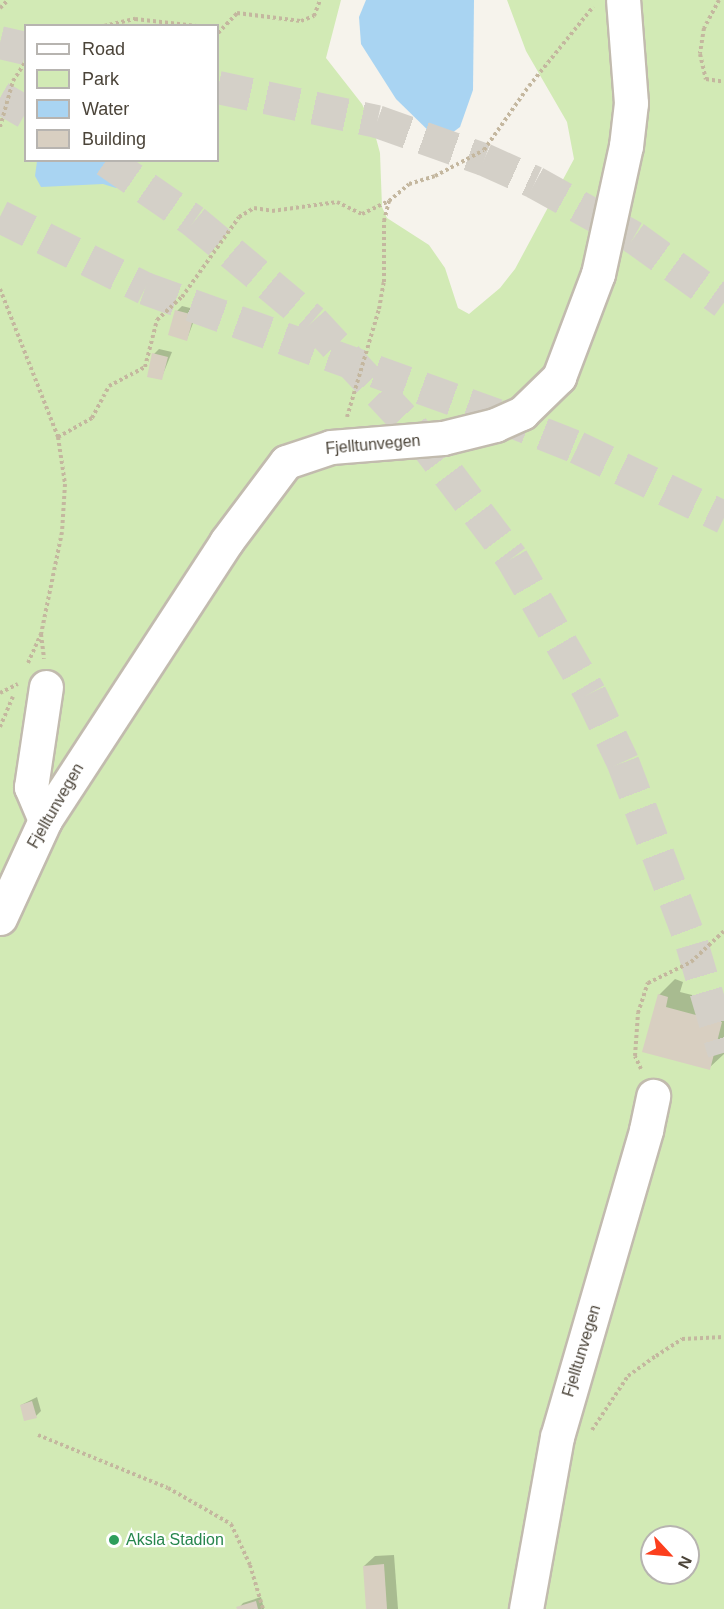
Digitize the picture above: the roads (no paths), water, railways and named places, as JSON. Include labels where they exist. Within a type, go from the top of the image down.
[{"type":"street","name":"Fjelltunvegen","points":[[0,918],[45,820],[271,478],[297,456],[339,447],[443,438],[495,426],[522,413],[559,377],[598,274],[626,146],[631,103],[623,0]]},
{"type":"street","points":[[33,686],[31,787],[45,820]]},
{"type":"street","name":"Fjelltunvegen","points":[[526,1609],[557,1437],[646,1130],[652,1096]]},
{"type":"water","points":[[366,0],[474,0],[473,90],[460,127],[440,142],[396,99],[361,44],[359,17]]},
{"type":"water","points":[[37,162],[134,162],[134,174],[127,185],[116,188],[103,184],[41,187],[35,176]]},
{"type":"tunnel","points":[[0,42],[24,48]]},
{"type":"tunnel","points":[[219,87],[377,121],[484,159],[535,182],[634,237],[724,302]]},
{"type":"tunnel","points":[[0,97],[24,111]]},
{"type":"tunnel","points":[[109,162],[194,221],[313,321],[419,435],[512,558],[590,693],[623,762],[692,944],[724,1052]]},
{"type":"tunnel","points":[[0,216],[145,288],[497,415],[577,447],[724,517]]},
{"type":"place","name":"Aksla Stadion","points":[[114,1540]]}]
